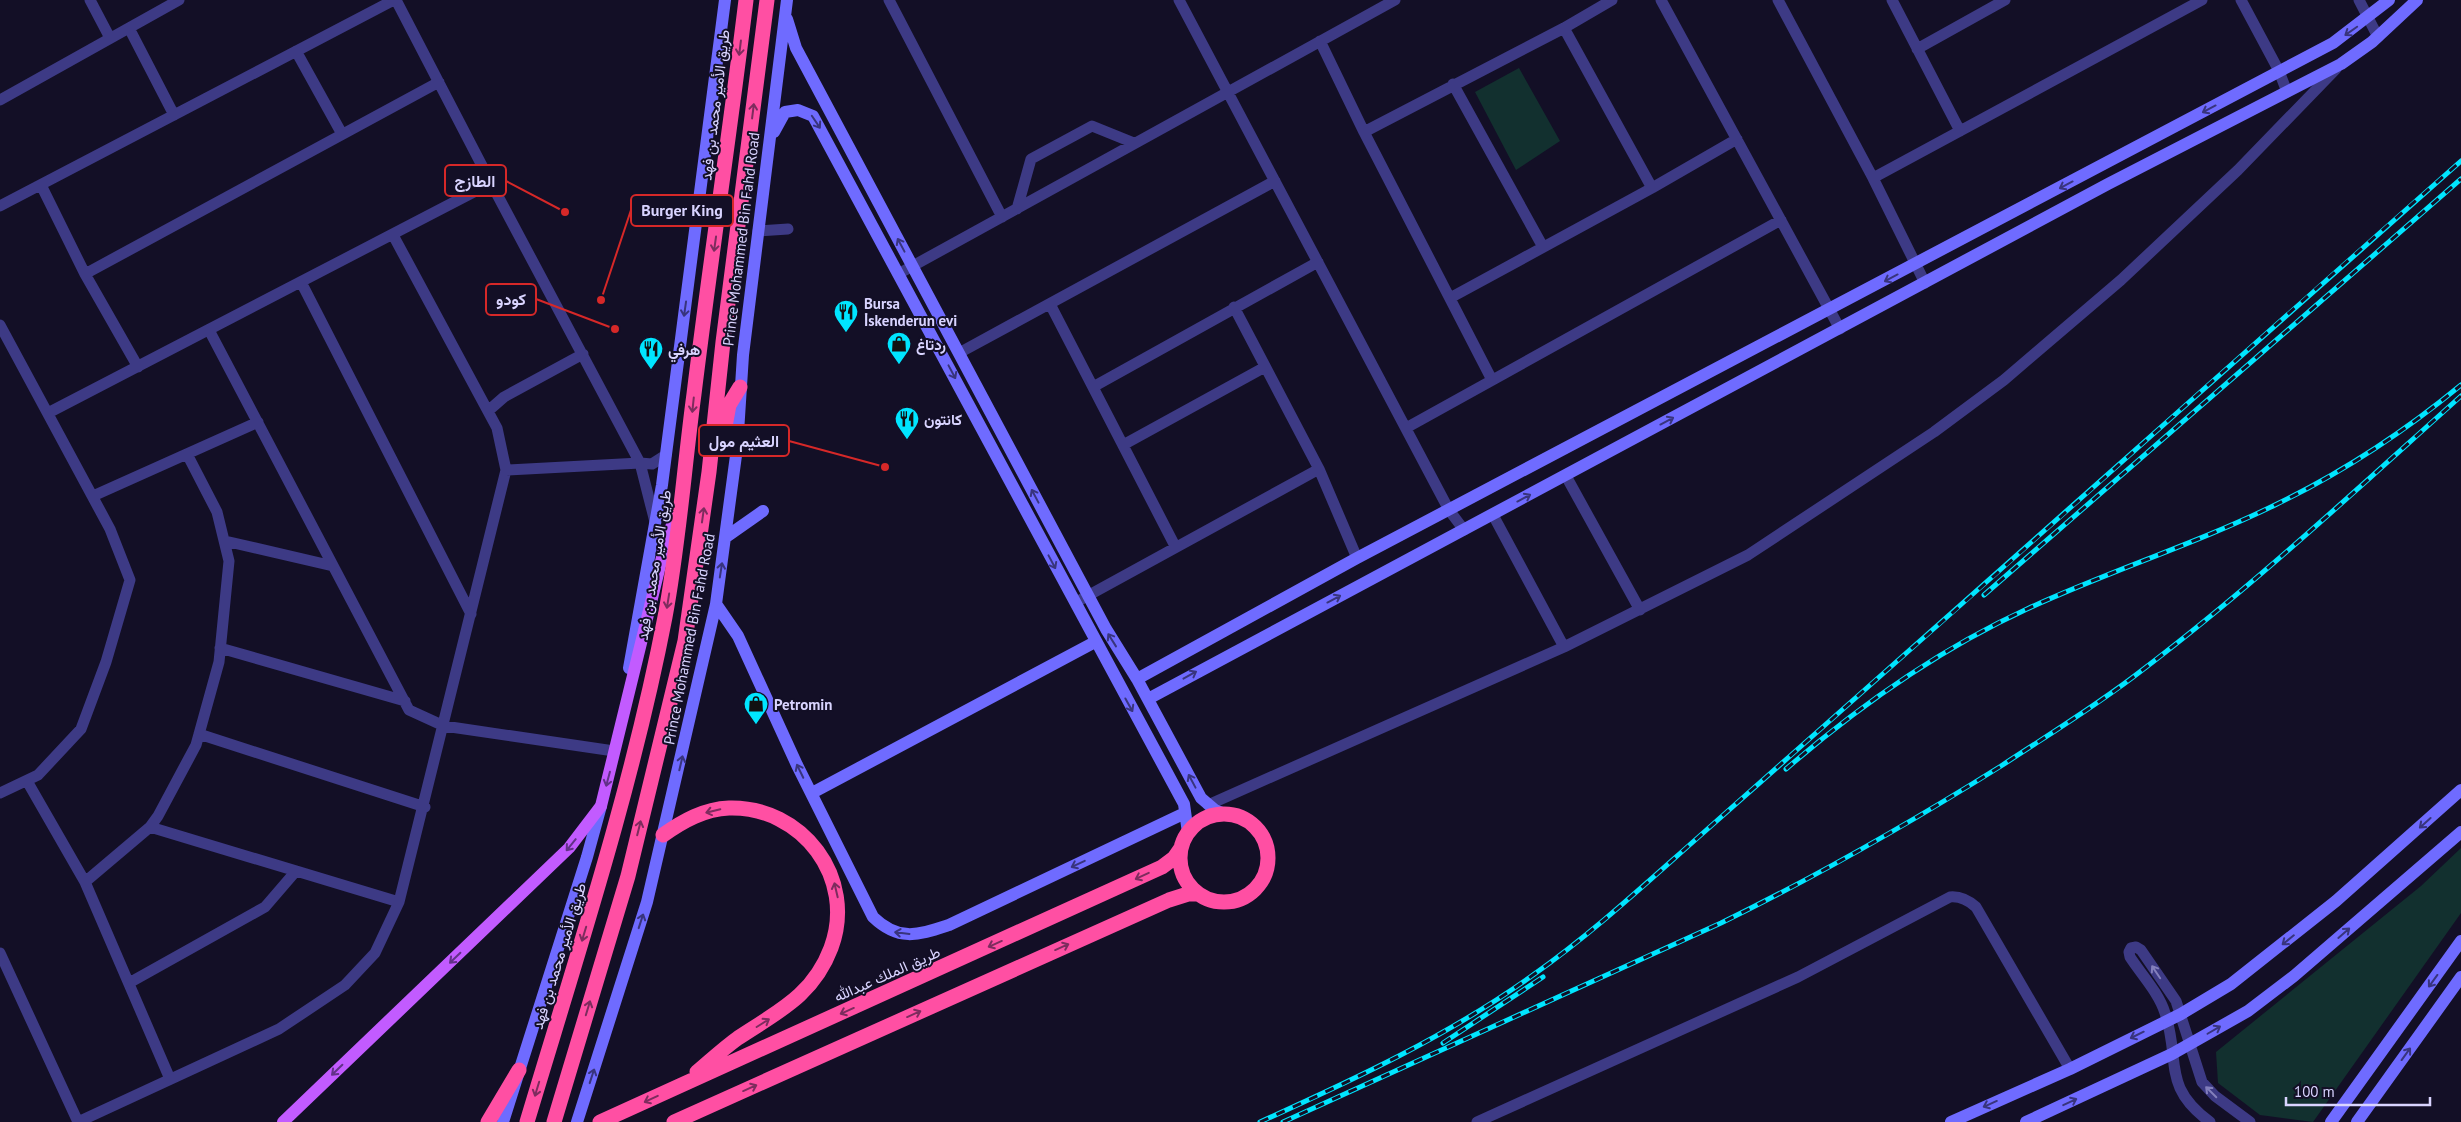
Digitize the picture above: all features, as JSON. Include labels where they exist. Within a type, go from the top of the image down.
[{"type":"highway","name":"طريق الأمير محمد بن فهد","points":[[527,1122],[603,870],[638,738],[665,616],[682,505],[694,395],[746,0]]},
{"type":"highway","points":[[554,1122],[628,876],[685,641],[709,472],[723,342],[768,0]]},
{"type":"highway","points":[[709,472],[721,448],[729,405],[740,387]]},
{"type":"highway","points":[[663,835],[696,815],[728,808],[757,810],[788,823],[808,838],[828,864],[837,892],[838,915],[831,947],[814,980],[784,1010],[737,1039],[682,1084]]},
{"type":"highway","points":[[674,1122],[1169,900],[1188,894],[1198,894],[1214,901],[1232,902],[1248,896],[1265,876],[1269,860],[1262,835],[1242,818],[1226,814],[1208,817],[1194,826],[1188,833],[1181,848],[1180,857],[1183,874],[1187,882],[1198,894]]},
{"type":"highway","name":"طريق الملك عبدالله","points":[[600,1122],[1154,871],[1174,858],[1181,848]]},
{"type":"highway","points":[[488,1122],[520,1070]]},
{"type":"main road","points":[[283,1122],[569,848],[600,806],[668,533],[682,505]]},
{"type":"street","points":[[90,0],[110,38]]},
{"type":"street","points":[[0,100],[179,0]]},
{"type":"street","points":[[0,206],[395,0],[640,463],[655,524]]},
{"type":"street","points":[[209,330],[409,710],[444,726],[614,751],[666,455],[725,0]]},
{"type":"street","name":"Prince Mohammed Bin Fahd Road","points":[[577,1122],[647,902],[716,604],[737,448],[740,387],[787,0]]},
{"type":"street","points":[[889,0],[1002,217]]},
{"type":"street","points":[[1179,0],[1449,510],[1464,530]]},
{"type":"street","points":[[900,273],[1394,0]]},
{"type":"street","points":[[1364,132],[1453,84],[1564,28],[1612,0]]},
{"type":"street","points":[[1662,0],[1840,329]]},
{"type":"street","points":[[1778,0],[1873,178],[1925,283]]},
{"type":"street","points":[[1892,0],[1960,131]]},
{"type":"street","points":[[1917,49],[2005,0]]},
{"type":"street","points":[[1873,178],[2202,0]]},
{"type":"street","points":[[2241,0],[2279,71],[2287,92]]},
{"type":"street","points":[[2359,0],[2378,37]]},
{"type":"street","points":[[1137,679],[1357,558],[1916,265],[2333,43],[2389,0]]},
{"type":"street","points":[[1148,699],[1925,283],[2341,64],[2378,37],[2417,0]]},
{"type":"street","points":[[786,16],[796,48],[1088,596],[1137,679],[1201,798],[1208,805],[1226,814]]},
{"type":"street","points":[[129,28],[174,115]]},
{"type":"street","points":[[1564,28],[1652,188]]},
{"type":"street","points":[[1320,41],[1364,132],[1492,380]]},
{"type":"street","points":[[296,51],[342,134]]},
{"type":"street","points":[[1208,805],[1564,647],[1748,555],[1934,432],[2004,380],[2121,280],[2238,170],[2341,64]]},
{"type":"street","points":[[85,274],[439,82]]},
{"type":"street","points":[[1453,84],[1543,247]]},
{"type":"street","points":[[770,138],[785,112],[798,110],[813,116],[900,273],[1074,603],[1184,804],[1188,833]]},
{"type":"street","points":[[1016,209],[1031,160],[1092,126],[1134,144]]},
{"type":"street","points":[[1450,298],[1652,188],[1737,139]]},
{"type":"street","points":[[959,353],[1275,181]]},
{"type":"street","points":[[48,413],[491,184]]},
{"type":"street","points":[[41,185],[85,274],[138,367]]},
{"type":"street","points":[[1406,428],[1781,220]]},
{"type":"street","points":[[758,230],[788,229]]},
{"type":"street","points":[[0,953],[78,1122],[279,1029],[345,985],[374,953],[399,902],[425,807],[506,470],[496,428],[488,411],[392,234]]},
{"type":"street","points":[[1093,387],[1318,262]]},
{"type":"street","points":[[301,282],[471,614]]},
{"type":"street","points":[[1050,304],[1176,546]]},
{"type":"street","points":[[1234,308],[1319,469],[1357,558]]},
{"type":"street","points":[[0,324],[110,529],[130,580],[106,662],[82,728],[38,775],[0,793]]},
{"type":"street","points":[[488,411],[504,398],[583,354]]},
{"type":"street","points":[[1123,445],[1265,367]]},
{"type":"street","points":[[93,496],[258,422]]},
{"type":"street","points":[[85,882],[150,828],[196,745],[219,662],[229,560],[217,512],[187,454]]},
{"type":"street","points":[[506,470],[652,464],[666,455]]},
{"type":"street","points":[[1074,603],[1319,469]]},
{"type":"street","points":[[1566,476],[1640,610]]},
{"type":"street","points":[[726,537],[763,511]]},
{"type":"street","points":[[1493,515],[1564,647]]},
{"type":"street","points":[[225,541],[334,566]]},
{"type":"street","points":[[716,604],[738,636],[812,794],[873,917],[893,932],[918,935],[949,924],[1185,813]]},
{"type":"street","points":[[812,794],[1095,642]]},
{"type":"street","points":[[220,648],[405,701]]},
{"type":"street","points":[[199,734],[425,807]]},
{"type":"street","points":[[27,781],[85,882],[170,1079]]},
{"type":"street","points":[[1951,1122],[2070,1068],[2181,1014],[2230,984],[2258,964],[2336,901],[2461,790]]},
{"type":"street","points":[[503,1122],[587,857],[600,806]]},
{"type":"street","points":[[150,828],[399,902]]},
{"type":"street","points":[[2026,1122],[2190,1045],[2248,1011],[2294,976],[2461,832]]},
{"type":"street","points":[[129,983],[265,907],[296,871]]},
{"type":"street","points":[[1477,1122],[1798,977],[1950,898],[1957,897],[1970,902],[1976,907],[2070,1068]]},
{"type":"street","points":[[2331,1122],[2461,941]]},
{"type":"street","points":[[2210,1122],[2197,1112],[2181,1092],[2176,1081],[2167,1020],[2162,1006],[2130,957],[2129,952],[2131,948],[2136,947],[2141,950],[2176,1001],[2197,1071],[2208,1090],[2250,1122]]},
{"type":"street","points":[[2357,1122],[2461,977]]},
{"type":"street","points":[[692,1122],[720,1101]]},
{"type":"green space","points":[[1519,68],[1560,141],[1516,170],[1475,92]]},
{"type":"green space","points":[[2461,848],[2461,913],[2313,1122],[2260,1115],[2218,1083],[2216,1052],[2421,886]]},
{"type":"railway","points":[[1260,1122],[1366,1073],[1468,1018],[1533,975],[1575,944],[1655,876],[2461,161]]},
{"type":"railway","points":[[1984,595],[2461,179]]},
{"type":"railway","points":[[1786,769],[1871,701],[1963,642],[2058,595],[2215,532],[2302,492],[2349,465],[2395,435],[2461,385]]},
{"type":"railway","points":[[1283,1122],[1721,923],[1828,868],[1967,787],[2089,708],[2183,639],[2304,537],[2461,396]]},
{"type":"railway","points":[[1443,1043],[1543,977]]},
{"type":"place","name":"الطازج","points":[[565,212]]},
{"type":"place","name":"Burger King","points":[[601,300]]},
{"type":"place","name":"كودو","points":[[615,329]]},
{"type":"place","name":"Bursa İskenderun evi","points":[[846,333]]},
{"type":"place","name":"ردتاغ","points":[[899,365]]},
{"type":"place","name":"هرفي","points":[[651,370]]},
{"type":"place","name":"كانتون","points":[[907,440]]},
{"type":"place","name":"العثيم مول","points":[[885,467]]},
{"type":"place","name":"Petromin","points":[[756,725]]}]
